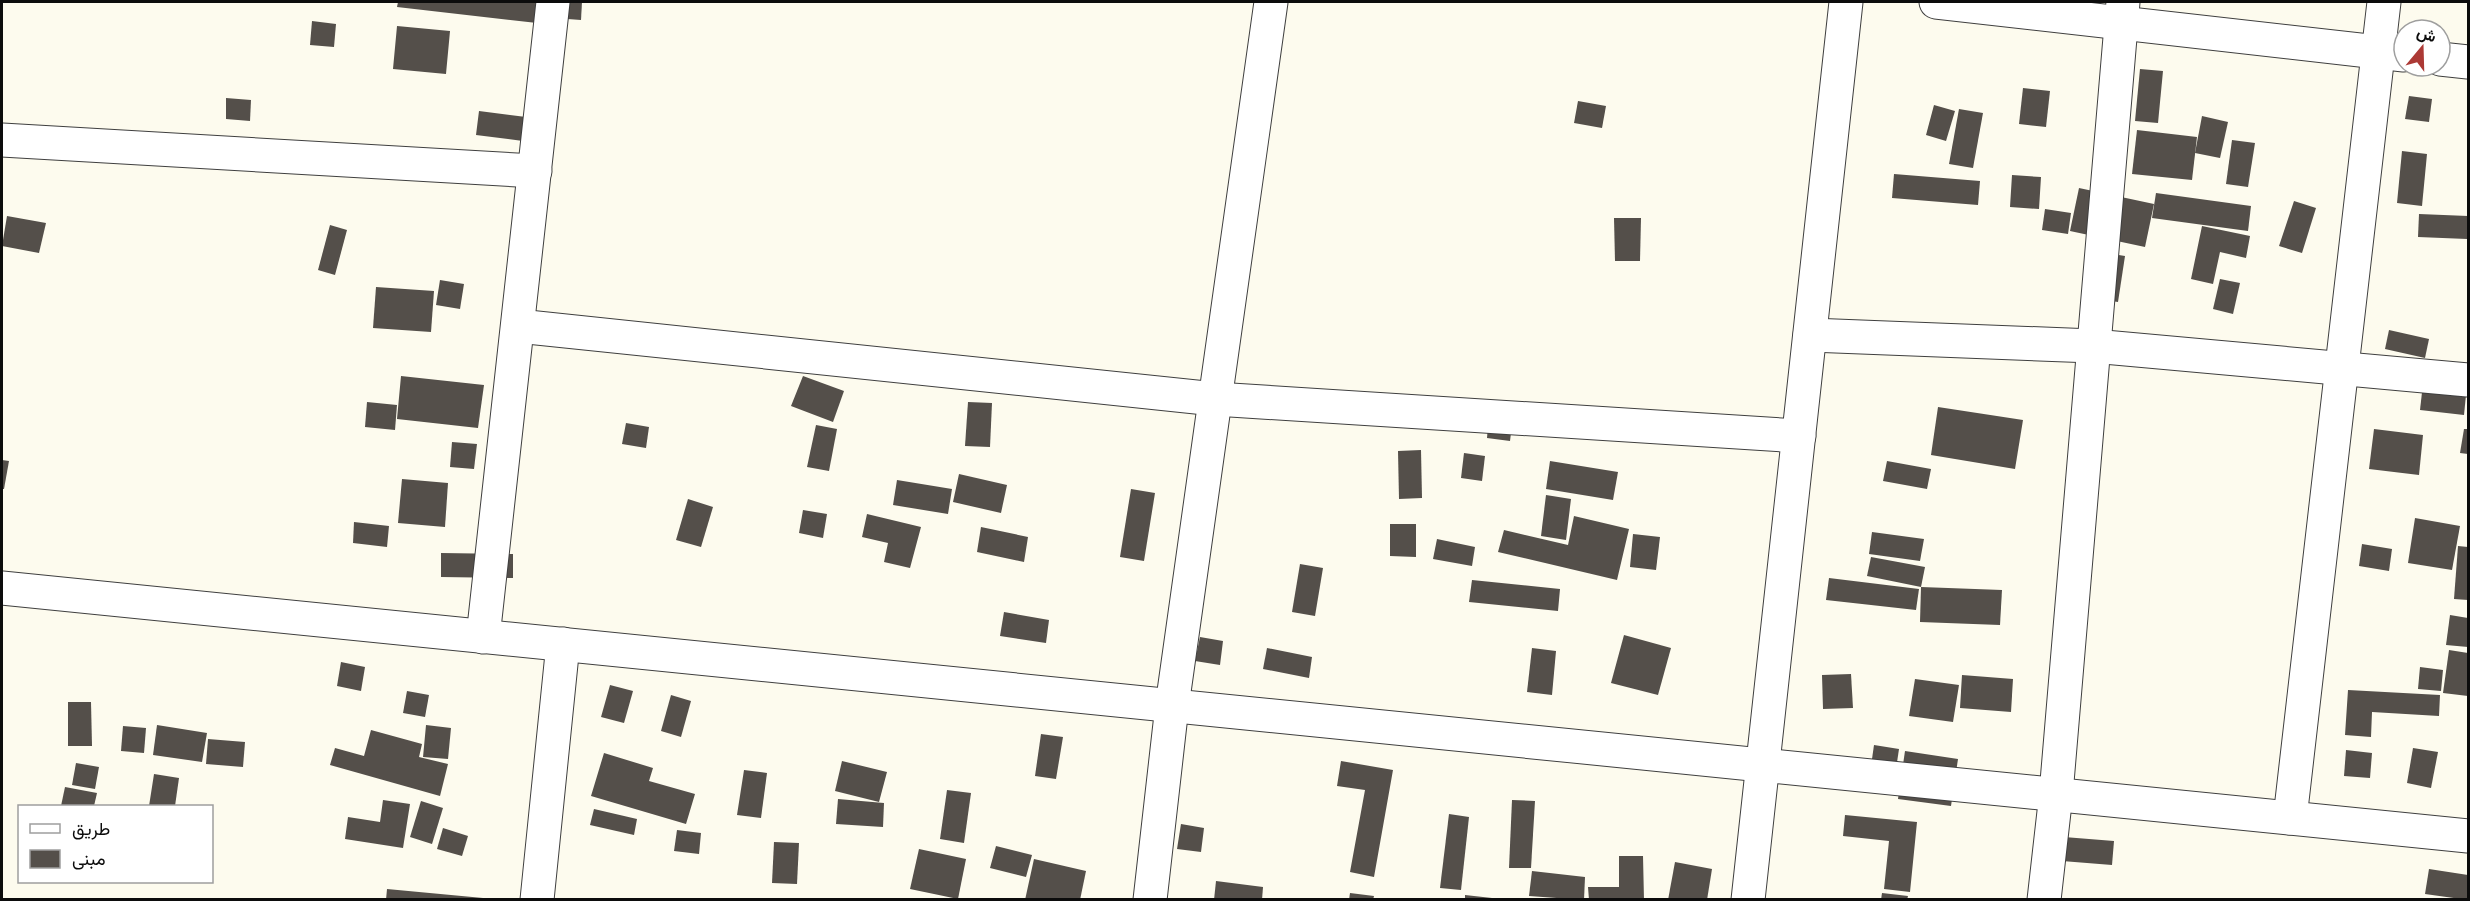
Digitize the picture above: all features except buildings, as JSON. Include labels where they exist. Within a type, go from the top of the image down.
[{"type":"street","points":[[483,636],[554,2]]},
{"type":"street","points":[[1150,900],[1173,706],[1270,2]]},
{"type":"street","points":[[1748,900],[1846,2]]},
{"type":"street","points":[[1936,2],[2122,12],[2391,53]]},
{"type":"street","points":[[2290,818],[2341,368],[2391,53],[2384,2]]},
{"type":"street","points":[[2044,900],[2056,794],[2122,12]]},
{"type":"street","points":[[2452,60],[2469,62]]},
{"type":"street","points":[[2,140],[535,171]]},
{"type":"street","points":[[518,326],[1215,399],[1799,436]]},
{"type":"street","points":[[1810,335],[2093,346],[2469,380]]},
{"type":"street","points":[[2,588],[2469,836]]},
{"type":"street","points":[[537,900],[563,644]]}]
